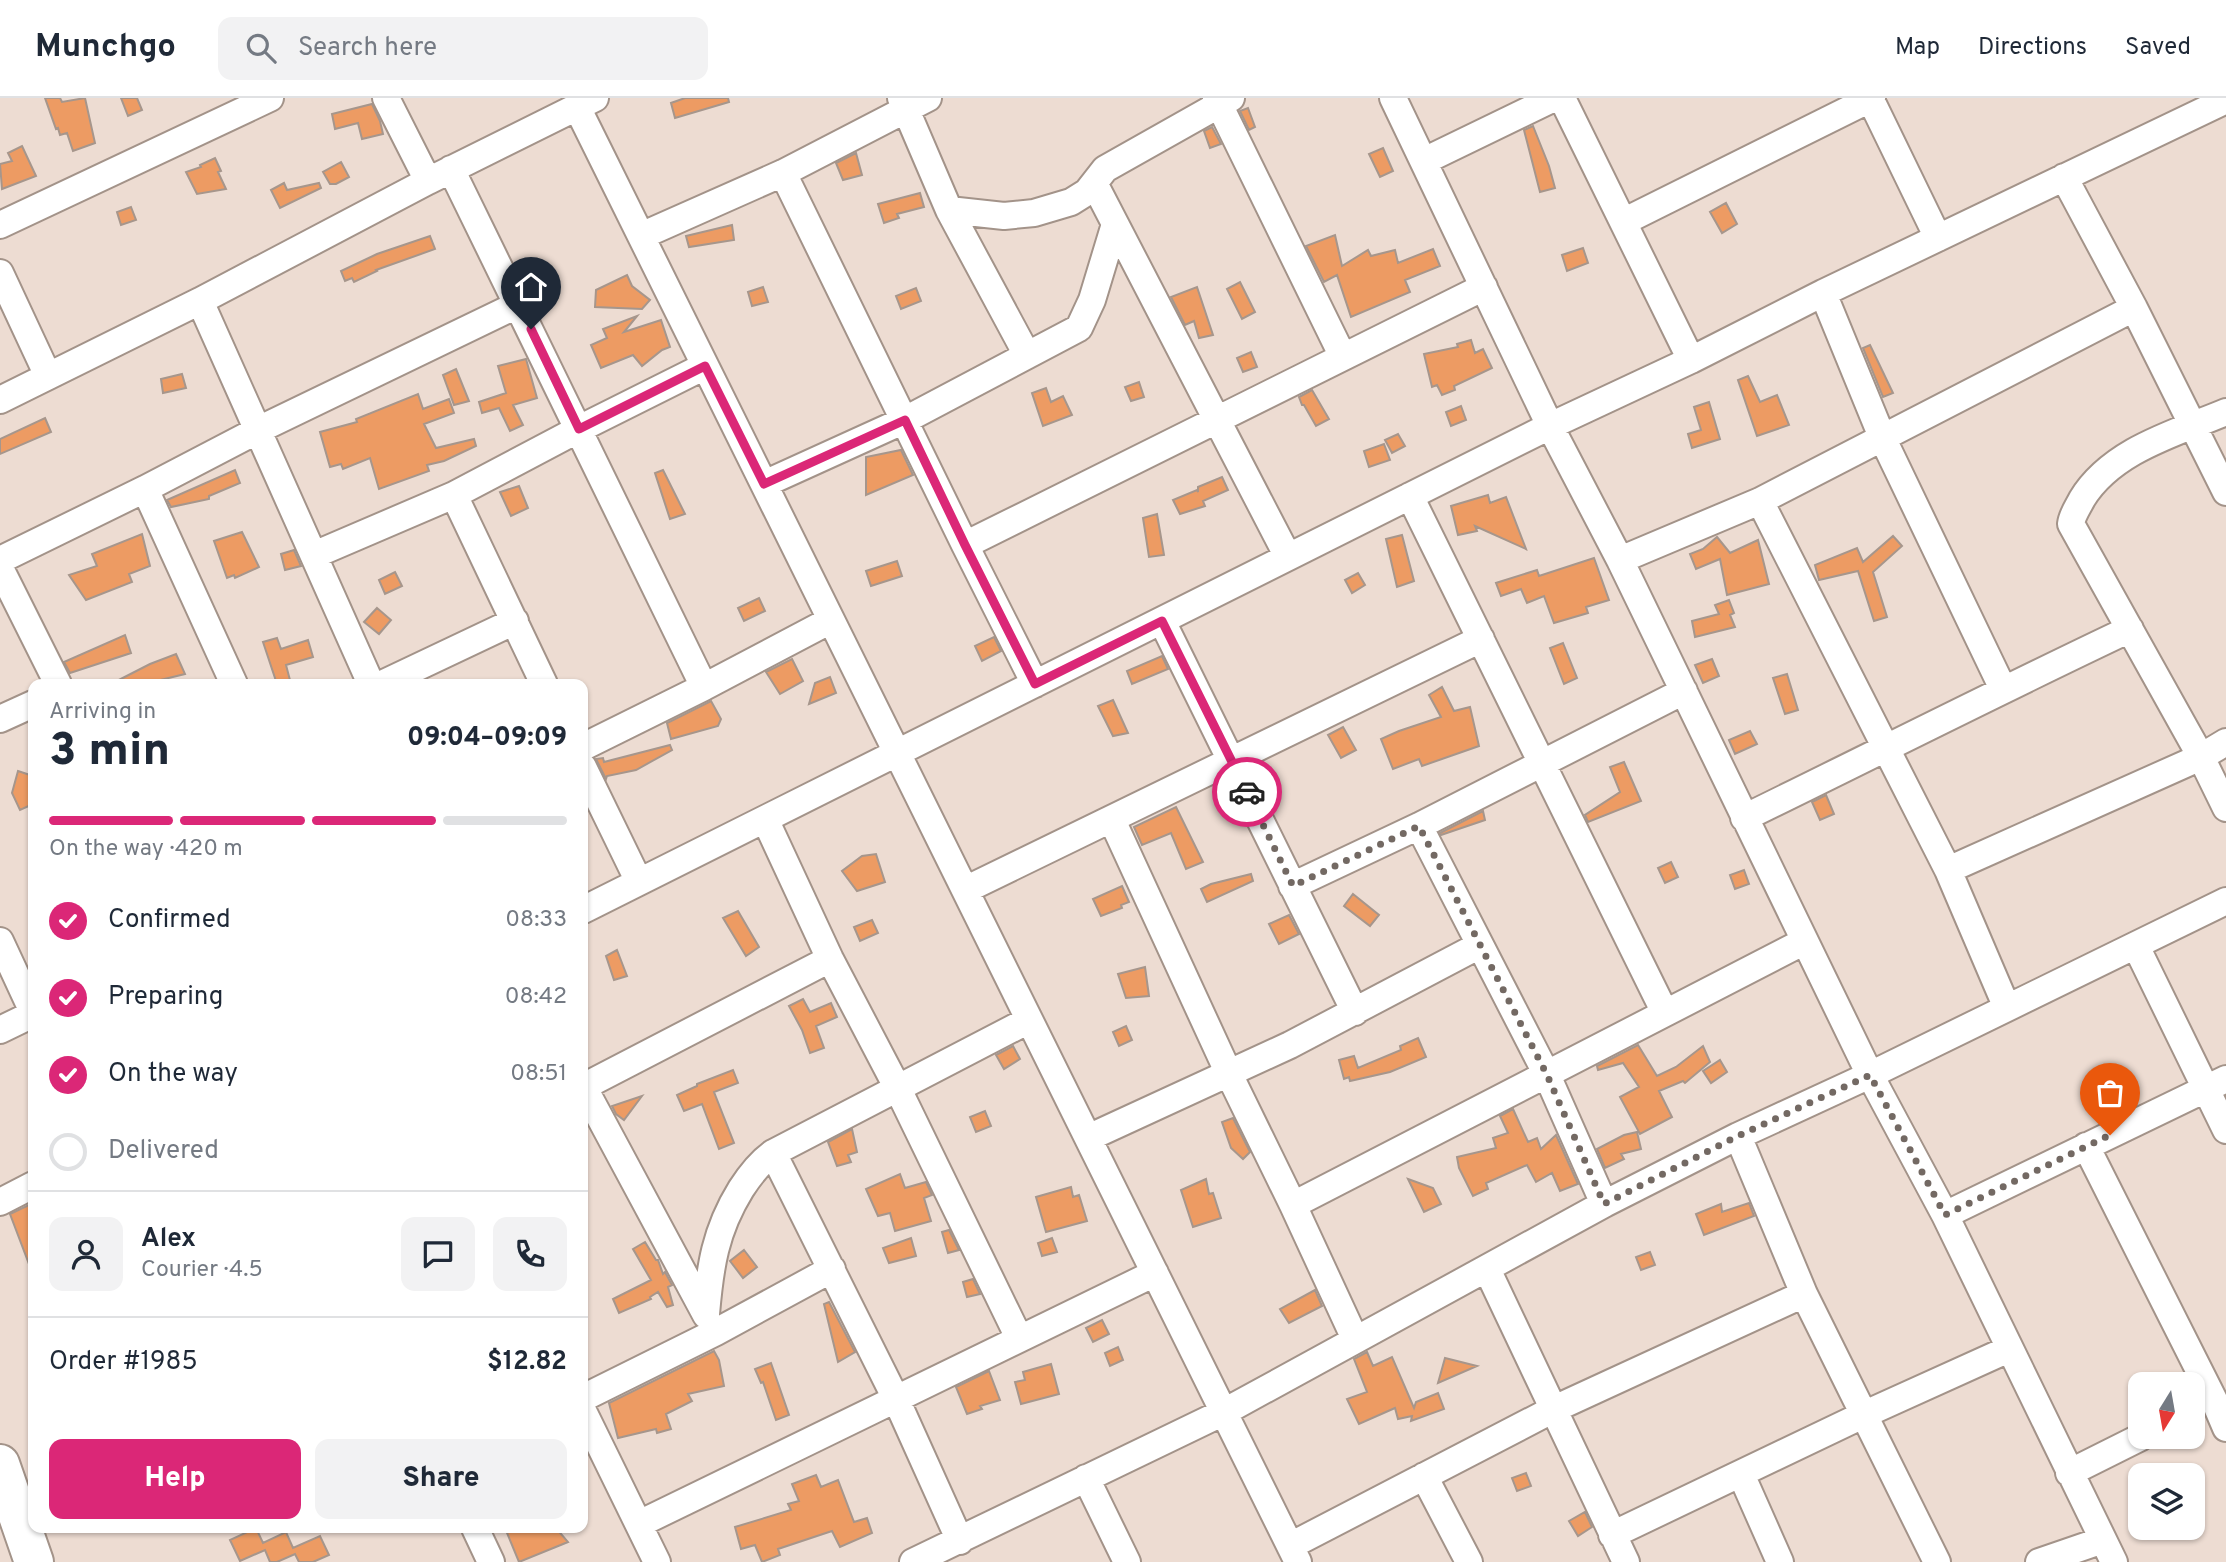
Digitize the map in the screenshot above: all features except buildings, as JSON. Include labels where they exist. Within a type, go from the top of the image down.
[{"type":"highway","points":[[0,1464],[34,1562]]},
{"type":"street","points":[[0,225],[270,98]]},
{"type":"street","points":[[386,98],[439,175],[519,304],[704,687]]},
{"type":"street","points":[[1393,98],[1550,426],[1620,561],[1870,1075],[1945,1215],[2108,1551],[2039,1562]]},
{"type":"street","points":[[1424,161],[1554,98]]},
{"type":"street","points":[[1562,98],[1690,360]]},
{"type":"street","points":[[1623,222],[1871,98],[1938,238]]},
{"type":"street","points":[[949,210],[992,216],[1034,213],[1081,197],[1105,169],[1222,100],[1343,357]]},
{"type":"street","points":[[641,236],[783,173],[912,102],[949,210],[1027,355]]},
{"type":"street","points":[[0,400],[201,301],[439,175],[547,109],[586,103],[641,236],[1294,1554],[1424,1476],[1552,1410],[1804,1294]]},
{"type":"street","points":[[588,908],[1550,426],[2064,177],[2221,106]]},
{"type":"street","points":[[783,173],[1035,684]]},
{"type":"street","points":[[2064,177],[2134,308],[2226,492]]},
{"type":"street","points":[[1094,183],[1288,557]]},
{"type":"street","points":[[764,484],[905,420],[1081,326],[1092,300],[1115,224]]},
{"type":"street","points":[[0,273],[47,376]]},
{"type":"street","points":[[965,545],[1484,287]]},
{"type":"street","points":[[1823,293],[1882,437],[2003,689]]},
{"type":"street","points":[[201,301],[369,679]]},
{"type":"street","points":[[0,560],[258,430],[519,304]]},
{"type":"street","points":[[1620,561],[1760,500],[2134,308]]},
{"type":"street","points":[[314,555],[454,495],[705,366]]},
{"type":"street","points":[[2226,412],[2138,449],[2103,473],[2086,494],[2071,524],[2201,757],[2226,808]]},
{"type":"street","points":[[145,489],[232,679]]},
{"type":"street","points":[[454,495],[542,679]]},
{"type":"street","points":[[1410,496],[1665,1013]]},
{"type":"street","points":[[1760,500],[1948,870],[2007,1008]]},
{"type":"street","points":[[0,568],[56,679]]},
{"type":"street","points":[[588,745],[831,620]]},
{"type":"street","points":[[393,679],[515,621]]},
{"type":"street","points":[[1162,621],[1355,1012]]},
{"type":"street","points":[[1744,818],[2130,629]]},
{"type":"street","points":[[965,890],[1481,639]]},
{"type":"street","points":[[1293,886],[1419,826],[1684,691]]},
{"type":"street","points":[[0,719],[28,706]]},
{"type":"street","points":[[1948,870],[2201,757],[2226,742]]},
{"type":"street","points":[[588,777],[639,882]]},
{"type":"street","points":[[765,819],[830,959],[897,1087],[1019,1338]]},
{"type":"street","points":[[1112,820],[1355,1339]]},
{"type":"street","points":[[1419,826],[1547,1075],[1604,1204]]},
{"type":"street","points":[[913,1562],[1224,1412],[1604,1204],[1738,1136],[1870,1075],[2226,901]]},
{"type":"street","points":[[0,941],[28,1002]]},
{"type":"street","points":[[1293,1205],[1805,941]]},
{"type":"street","points":[[1088,1138],[1229,1074],[1480,946]]},
{"type":"street","points":[[2136,946],[2216,1084],[2226,1130]]},
{"type":"street","points":[[588,1083],[830,959]]},
{"type":"street","points":[[0,1030],[28,1016]]},
{"type":"street","points":[[711,1323],[711,1263],[723,1221],[749,1176],[761,1162],[897,1087],[1030,1020]]},
{"type":"street","points":[[1945,1215],[2216,1084]]},
{"type":"street","points":[[588,1095],[711,1323]]},
{"type":"street","points":[[1738,1136],[1804,1294],[1937,1562]]},
{"type":"street","points":[[2086,1146],[2226,1428]]},
{"type":"street","points":[[773,1153],[896,1399],[960,1541]]},
{"type":"street","points":[[0,1202],[28,1188]]},
{"type":"street","points":[[588,1395],[711,1323],[832,1269]]},
{"type":"street","points":[[1487,1269],[1626,1562]]},
{"type":"street","points":[[639,1524],[1155,1273]]},
{"type":"street","points":[[1612,1535],[1863,1415],[2009,1349]]},
{"type":"street","points":[[588,1421],[657,1562]]},
{"type":"street","points":[[2069,1473],[2128,1444]]},
{"type":"street","points":[[1741,1474],[1780,1562]]},
{"type":"street","points":[[1424,1476],[1469,1562]]},
{"type":"street","points":[[1086,1478],[1127,1562]]},
{"type":"street","points":[[477,1533],[491,1562]]},
{"type":"way so far","points":[[1247,792],[1293,886],[1419,826],[1547,1075],[1604,1204],[1738,1136],[1870,1075],[1945,1215],[2110,1135]]},
{"type":"route","points":[[531,329],[579,429],[705,366],[764,484],[905,420],[1035,684],[1162,621],[1247,792]]}]
